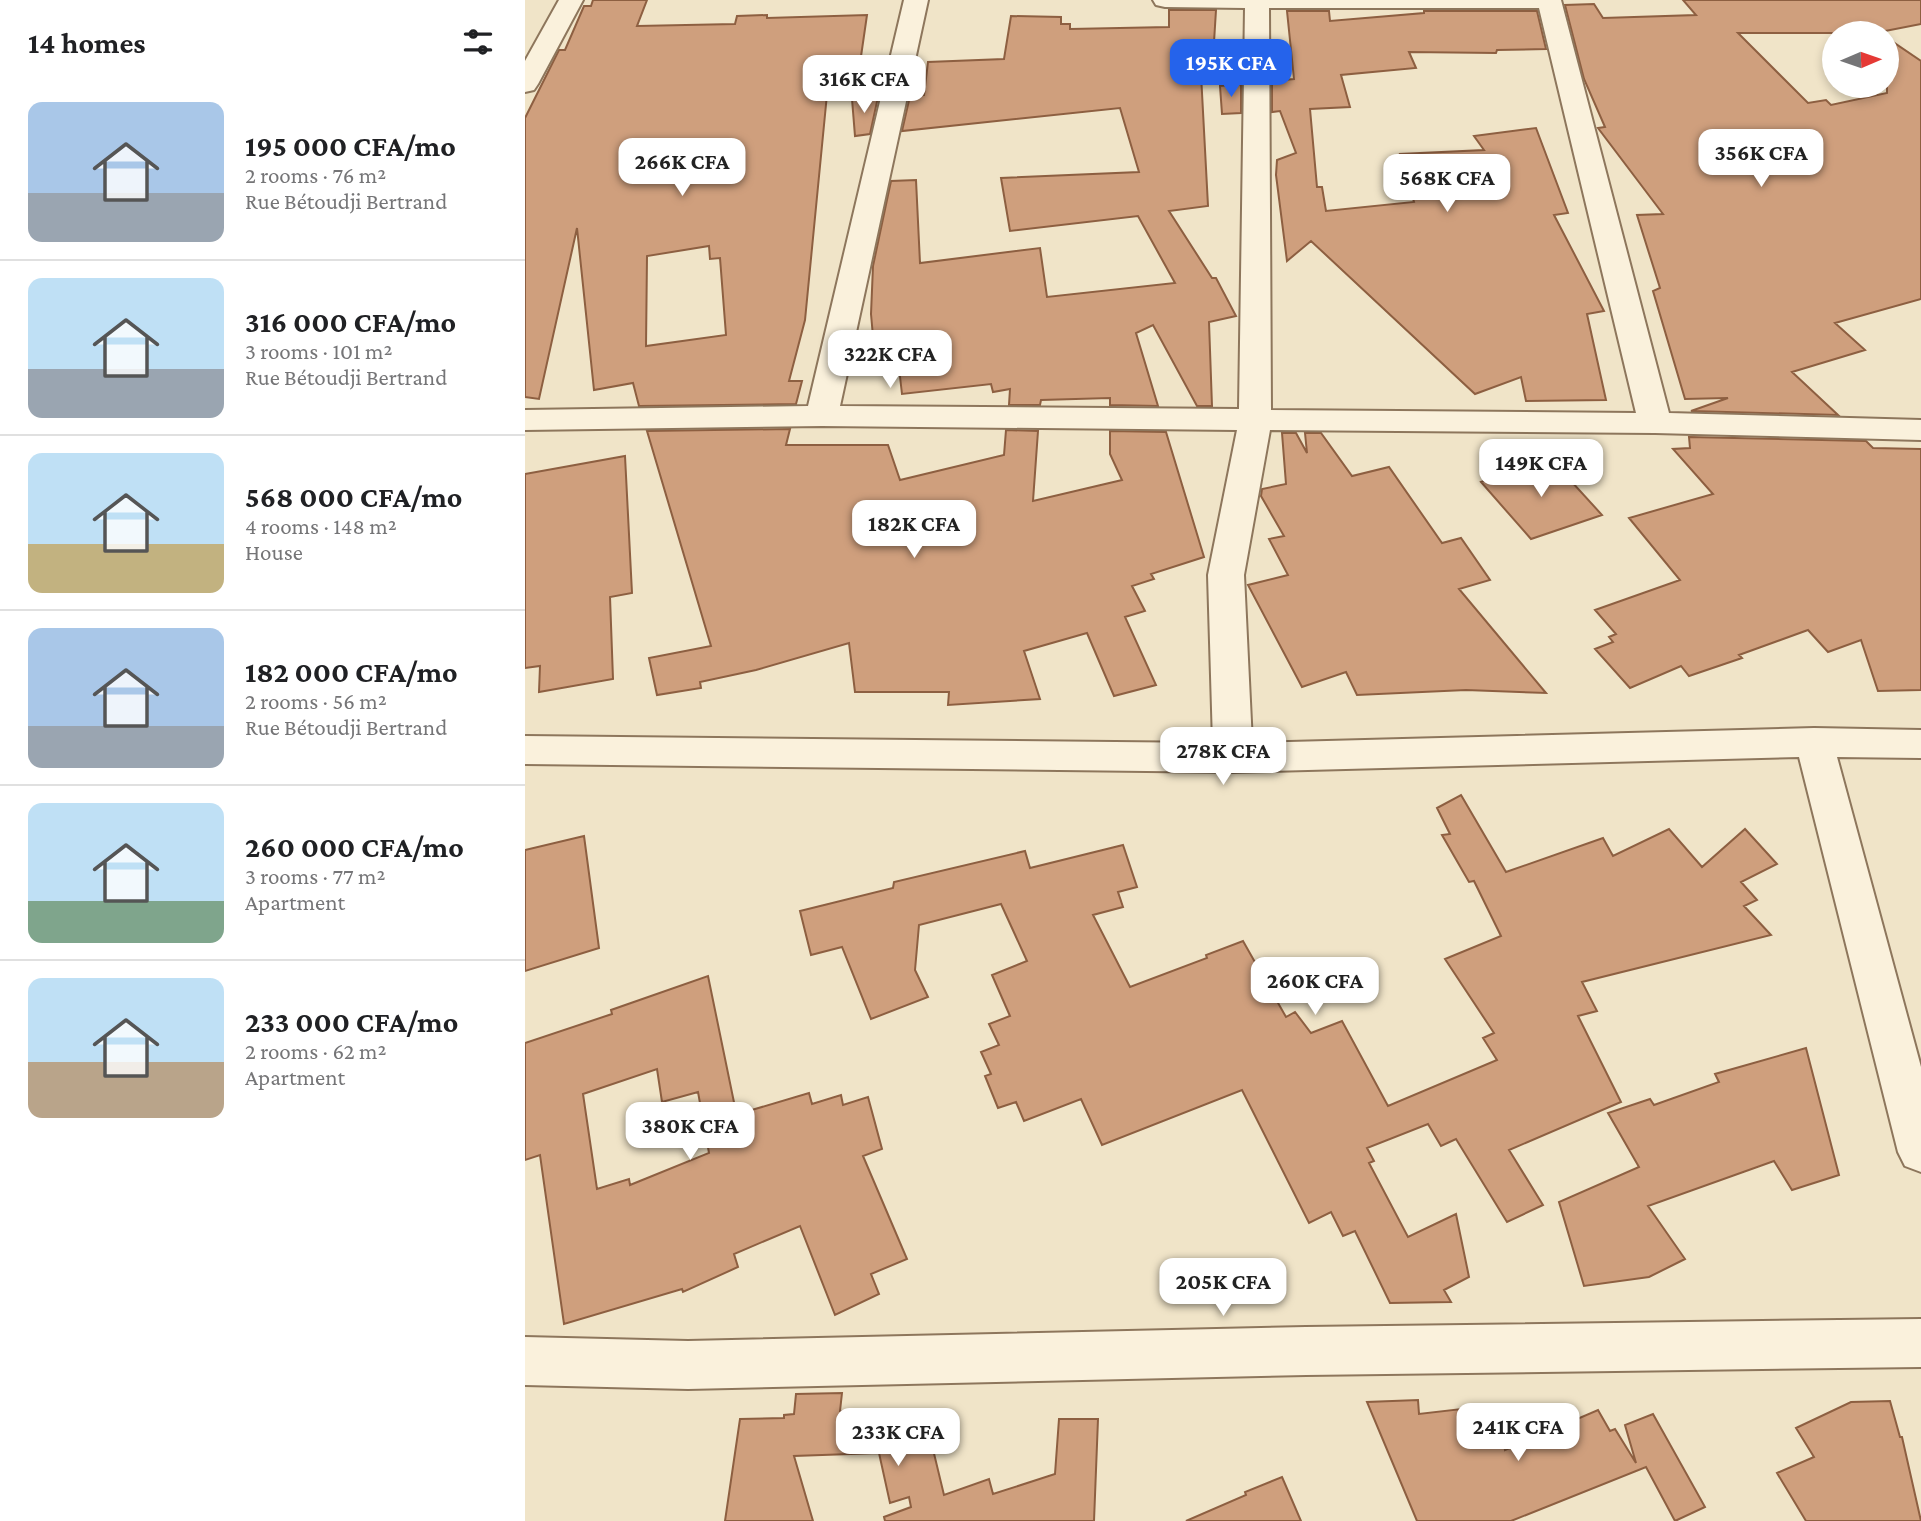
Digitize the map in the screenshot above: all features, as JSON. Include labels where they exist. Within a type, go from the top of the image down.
[{"type":"street","points":[[525,84],[571,0]]},
{"type":"street","points":[[822,416],[916,0]]},
{"type":"street","points":[[1165,0],[1549,1],[1655,423]]},
{"type":"street","points":[[1233,758],[1227,575],[1255,422],[1257,1]]},
{"type":"street","points":[[525,420],[822,416],[1255,422],[1655,423],[1921,430]]},
{"type":"street","points":[[1814,742],[1921,1152]]},
{"type":"street","points":[[525,750],[1233,758],[1814,742],[1921,744]]},
{"type":"street","points":[[525,1361],[688,1365],[1320,1351],[1921,1343]]},
{"type":"building","points":[[593,0],[647,0],[637,26],[735,24],[737,16],[767,15],[767,18],[867,15],[857,84],[828,84],[805,320],[789,381],[802,381],[796,404],[639,406],[633,383],[594,390],[577,228],[539,399],[525,397],[525,118],[559,50],[565,50],[584,6],[591,6]],"holes":[[[709,246],[710,259],[720,258],[726,335],[646,346],[647,256]]]},
{"type":"building","points":[[1683,0],[1921,0],[1921,24],[1899,28],[1899,21],[1822,21],[1822,33],[1738,33],[1808,103],[1826,100],[1831,105],[1864,98],[1899,98],[1899,46],[1921,61],[1921,299],[1835,323],[1865,350],[1792,372],[1838,415],[1691,411],[1728,398],[1685,399],[1653,291],[1660,288],[1637,215],[1663,214],[1598,128],[1605,127],[1584,79],[1565,5],[1594,4],[1603,18],[1696,15]]},
{"type":"building","points":[[1169,10],[1216,10],[1212,74],[1201,74],[1208,206],[1169,211],[1212,278],[1216,278],[1236,316],[1209,322],[1212,406],[1197,406],[1153,325],[1136,333],[1158,406],[1110,405],[1110,398],[1041,400],[1040,405],[1009,405],[1010,389],[993,392],[991,384],[902,394],[899,368],[876,370],[871,314],[873,266],[891,181],[916,180],[920,263],[1040,248],[1047,297],[1175,283],[1138,216],[1010,231],[1001,178],[1139,172],[1120,108],[902,131],[910,96],[924,95],[928,62],[1004,59],[1011,16],[1061,17],[1061,24],[1070,24],[1070,29],[1169,27]]},
{"type":"building","points":[[1287,11],[1329,11],[1330,21],[1424,11],[1537,11],[1546,49],[1497,50],[1496,53],[1409,52],[1416,68],[1341,75],[1350,107],[1310,109],[1317,187],[1322,187],[1326,211],[1414,202],[1400,154],[1484,150],[1474,136],[1536,128],[1568,213],[1554,215],[1604,311],[1587,314],[1606,400],[1526,401],[1521,377],[1475,394],[1311,241],[1287,261],[1276,175],[1277,160],[1296,153],[1280,111],[1272,112],[1272,81],[1294,79]]},
{"type":"building","points":[[1241,84],[1241,113],[1222,114],[1220,86]]},
{"type":"building","points":[[878,97],[870,134],[855,136],[852,99]]},
{"type":"building","points":[[790,429],[786,445],[888,445],[900,480],[1004,455],[1006,430],[1038,431],[1033,501],[1122,480],[1110,454],[1110,431],[1166,432],[1204,557],[1151,574],[1154,579],[1132,586],[1145,611],[1125,617],[1156,685],[1114,696],[1087,633],[1024,651],[1040,699],[948,705],[949,692],[855,692],[849,643],[756,670],[700,682],[701,688],[657,695],[649,658],[711,646],[647,431]]},
{"type":"building","points":[[1282,433],[1296,433],[1307,453],[1305,433],[1321,433],[1352,476],[1389,467],[1442,543],[1461,538],[1490,580],[1459,589],[1546,693],[1466,690],[1357,695],[1346,672],[1302,687],[1248,585],[1288,575],[1269,539],[1284,536],[1261,496],[1262,489],[1286,484]]},
{"type":"building","points":[[1689,437],[1866,441],[1873,448],[1921,449],[1921,690],[1878,691],[1861,640],[1828,652],[1808,630],[1739,655],[1742,658],[1689,676],[1681,666],[1630,688],[1595,649],[1613,642],[1609,637],[1616,634],[1595,610],[1680,580],[1629,518],[1713,494],[1673,449],[1690,448]]},
{"type":"building","points":[[625,456],[632,593],[610,597],[613,679],[539,692],[540,666],[525,668],[525,474]]},
{"type":"building","points":[[1550,458],[1602,515],[1531,539],[1481,482]]},
{"type":"building","points":[[1461,795],[1506,872],[1603,838],[1613,856],[1669,829],[1702,867],[1745,829],[1777,864],[1741,882],[1757,900],[1744,906],[1771,935],[1582,982],[1597,1011],[1578,1016],[1621,1102],[1509,1150],[1543,1205],[1507,1222],[1456,1139],[1441,1146],[1428,1124],[1367,1148],[1374,1161],[1369,1163],[1408,1237],[1456,1214],[1469,1277],[1444,1290],[1451,1302],[1390,1303],[1355,1231],[1343,1236],[1331,1212],[1309,1223],[1242,1090],[1102,1145],[1081,1099],[1024,1121],[1016,1102],[998,1108],[985,1076],[991,1074],[981,1052],[999,1045],[989,1024],[1010,1016],[992,975],[1027,961],[1001,904],[919,925],[915,970],[928,997],[871,1019],[842,947],[811,955],[800,911],[893,888],[894,882],[1025,851],[1030,868],[1123,845],[1137,887],[1118,892],[1123,907],[1093,915],[1130,987],[1207,958],[1206,955],[1243,941],[1286,1017],[1295,1012],[1311,1033],[1342,1021],[1388,1106],[1497,1060],[1483,1038],[1494,1033],[1445,959],[1501,936],[1474,881],[1469,882],[1442,835],[1450,834],[1437,808]]},
{"type":"building","points":[[584,836],[599,948],[525,971],[525,850]]},
{"type":"building","points":[[708,976],[736,1112],[745,1112],[809,1093],[812,1104],[841,1095],[843,1105],[868,1097],[882,1149],[863,1156],[907,1259],[871,1274],[879,1294],[835,1315],[800,1226],[734,1254],[738,1267],[683,1292],[682,1289],[564,1324],[540,1155],[525,1160],[525,1043],[612,1014],[611,1010]],"holes":[[[657,1069],[662,1102],[698,1092],[709,1153],[630,1185],[629,1179],[597,1189],[583,1094]]]},
{"type":"building","points":[[1806,1048],[1839,1175],[1792,1190],[1774,1161],[1648,1206],[1685,1259],[1649,1277],[1584,1286],[1559,1202],[1639,1167],[1608,1113],[1650,1099],[1654,1105],[1719,1082],[1715,1074]]},
{"type":"building","points":[[842,1393],[840,1411],[924,1412],[944,1495],[989,1479],[993,1494],[1055,1474],[1059,1419],[1098,1419],[1094,1521],[885,1521],[884,1517],[911,1507],[909,1497],[890,1503],[879,1453],[794,1456],[813,1521],[725,1521],[740,1419],[784,1418],[784,1415],[794,1414],[796,1394]]},
{"type":"building","points":[[1418,1400],[1419,1414],[1496,1405],[1505,1450],[1598,1410],[1610,1431],[1615,1429],[1636,1463],[1625,1425],[1653,1414],[1705,1507],[1675,1521],[1646,1467],[1511,1521],[1417,1521],[1367,1402]]},
{"type":"building","points":[[1890,1401],[1902,1437],[1921,1521],[1806,1521],[1777,1473],[1814,1457],[1796,1428],[1851,1402]]},
{"type":"building","points":[[1282,1477],[1301,1521],[1186,1521],[1246,1495],[1245,1492]]}]
